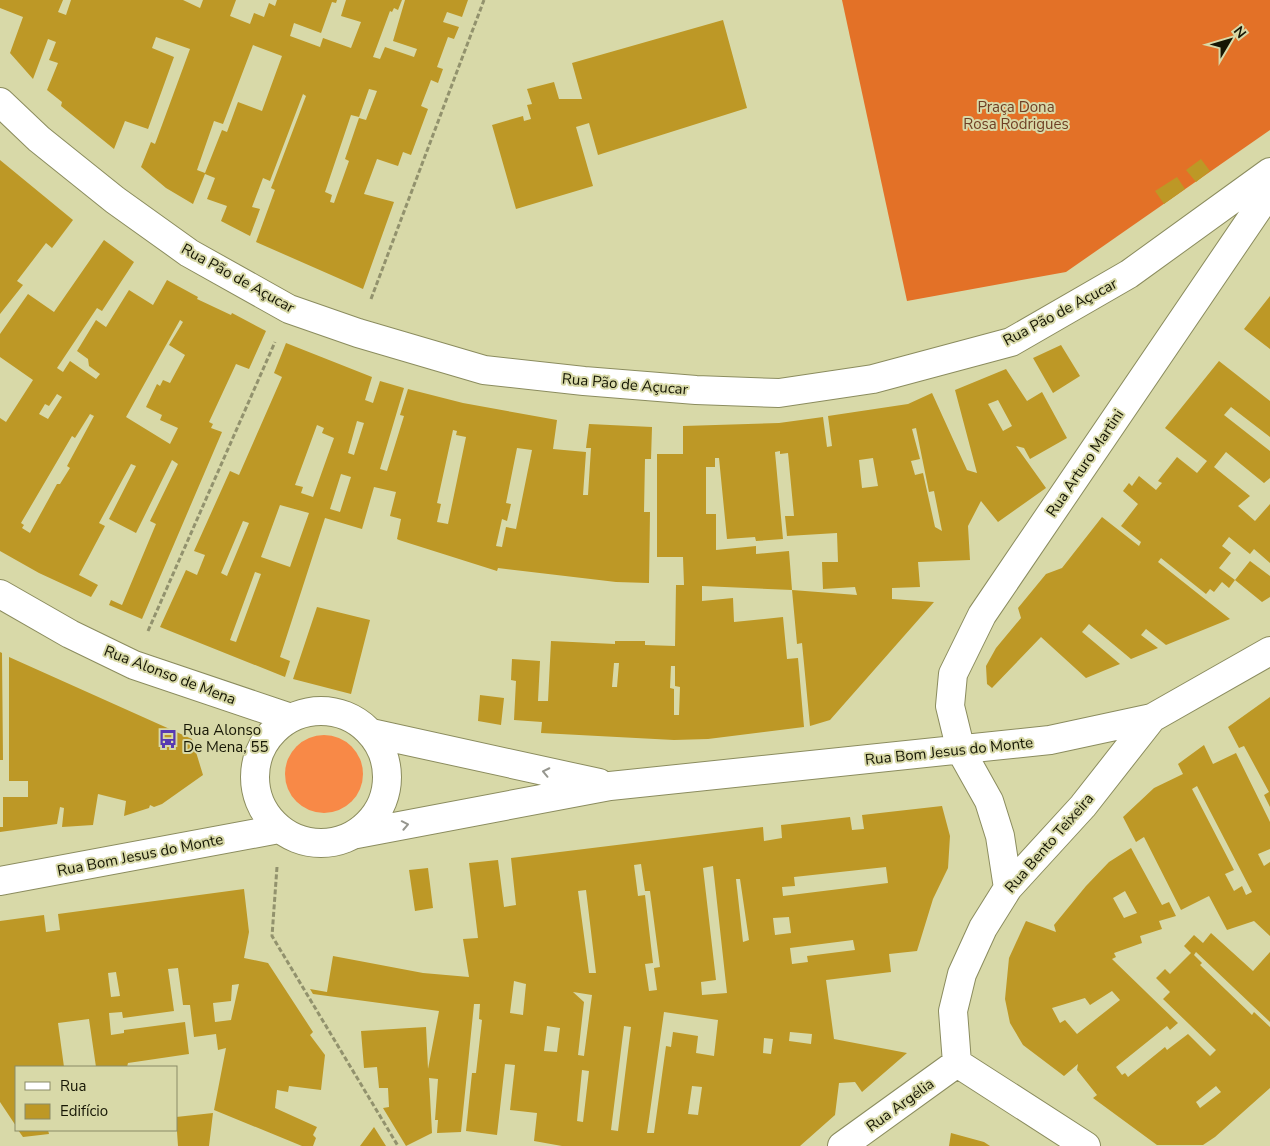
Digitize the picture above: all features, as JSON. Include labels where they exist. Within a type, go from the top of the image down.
[{"type":"street","name":"Rua Pão de Açucar","points":[[0,102],[39,138],[115,200],[189,253],[289,309],[358,333],[484,370],[584,381],[696,390],[779,393],[873,379],[1011,342],[1129,274],[1270,172]]},
{"type":"street","name":"Rua Arturo Martini","points":[[1008,888],[1000,836],[989,801],[961,751],[950,706],[953,674],[982,615],[1270,191]]},
{"type":"street","name":"Rua Alonso de Mena","points":[[0,594],[70,634],[134,664],[291,718]]},
{"type":"street","name":"Rua Bom Jesus do Monte","points":[[357,834],[610,786],[961,751],[1050,740],[1152,718],[1270,652]]},
{"type":"street","points":[[308,712],[331,712],[352,719],[370,733],[383,753],[388,775],[384,798],[374,818],[357,834],[336,843],[314,844],[296,838],[280,829],[267,815],[258,798],[255,780],[256,762],[264,744],[275,730],[291,718],[308,712]]},
{"type":"street","name":"Rua Bento Teixeira","points":[[957,1064],[953,1011],[962,974],[983,928],[1008,888],[1083,806],[1152,718]]},
{"type":"street","name":"Rua Bom Jesus do Monte","points":[[370,733],[610,786]]},
{"type":"street","name":"Rua Bom Jesus do Monte","points":[[0,882],[280,829]]},
{"type":"street","points":[[957,1064],[1086,1146]]},
{"type":"street","name":"Rua Argélia","points":[[842,1146],[957,1064]]},
{"type":"path","points":[[358,333],[484,0]]},
{"type":"path","points":[[134,664],[289,309]]},
{"type":"path","points":[[280,829],[272,936],[398,1146]]},
{"type":"shaded area","points":[[324,735],[339,738],[351,747],[360,759],[363,774],[360,789],[351,801],[339,810],[324,813],[309,810],[297,801],[288,789],[285,774],[288,759],[297,747],[309,738]]},
{"type":"green space","name":"Praça Dona Rosa Rodrigues","points":[[842,0],[1270,0],[1270,130],[1066,272],[907,301]]},
{"type":"building","points":[[0,0],[63,0],[58,12],[66,15],[71,0],[183,0],[200,8],[203,0],[236,0],[230,16],[250,24],[254,13],[264,17],[269,3],[275,6],[277,0],[337,0],[336,3],[332,2],[321,33],[294,23],[290,36],[320,47],[323,38],[351,48],[361,22],[341,16],[346,0],[402,0],[398,10],[394,8],[392,12],[390,11],[373,57],[380,59],[385,47],[414,57],[417,49],[393,41],[405,0],[468,0],[462,17],[447,12],[443,22],[459,27],[454,39],[448,37],[437,67],[443,69],[438,83],[431,80],[421,106],[428,109],[411,155],[403,152],[398,166],[377,159],[364,194],[394,202],[363,289],[256,242],[275,190],[271,188],[306,96],[303,94],[270,181],[263,178],[252,207],[260,209],[250,236],[221,221],[227,206],[207,199],[215,178],[205,174],[193,204],[166,188],[141,167],[151,142],[155,144],[190,49],[156,37],[152,48],[174,57],[148,129],[125,121],[114,149],[61,106],[62,102],[47,90],[58,63],[49,60],[56,42],[48,39],[33,79],[10,53],[23,17],[0,8]],"holes":[[[253,45],[282,56],[262,111],[238,102],[227,132],[222,130],[205,173],[197,170],[214,121],[223,124]],[[369,89],[377,91],[366,120],[359,118],[345,159],[349,161],[334,203],[330,202],[332,195],[325,192],[351,115],[359,117]]]},
{"type":"building","points":[[723,20],[747,108],[598,155],[589,123],[576,127],[593,186],[516,209],[492,125],[523,116],[524,121],[531,119],[527,105],[532,104],[527,89],[554,82],[559,99],[582,99],[572,63]]},
{"type":"building","points":[[1201,159],[1210,171],[1196,182],[1186,170]]},
{"type":"building","points":[[0,160],[73,220],[52,248],[46,243],[17,281],[23,285],[0,314]]},
{"type":"building","points":[[1177,177],[1185,189],[1164,204],[1155,191]]},
{"type":"building","points":[[104,240],[134,262],[102,311],[97,308],[57,368],[63,372],[70,361],[96,379],[100,374],[89,366],[88,359],[77,351],[96,320],[106,327],[129,290],[153,305],[167,280],[198,297],[197,299],[231,315],[232,313],[266,331],[249,369],[236,364],[209,422],[213,424],[211,428],[222,432],[142,619],[109,605],[111,600],[122,605],[156,524],[150,521],[178,464],[172,460],[136,533],[109,519],[136,466],[131,464],[99,523],[105,526],[79,575],[98,585],[91,597],[39,573],[0,551],[0,418],[6,422],[33,380],[0,357],[0,334],[28,294],[54,312]],"holes":[[[180,320],[183,322],[169,345],[185,355],[170,383],[163,380],[160,386],[157,384],[146,407],[162,415],[160,420],[178,428],[170,444],[126,417]],[[57,394],[62,397],[48,419],[39,414],[45,404],[49,406]],[[90,414],[94,416],[67,466],[70,468],[60,484],[57,484],[30,533],[22,528],[24,525],[21,523],[72,436],[75,438]]]},
{"type":"building","points":[[1270,296],[1270,349],[1244,329]]},
{"type":"building","points":[[286,343],[372,377],[365,400],[373,403],[380,381],[404,388],[380,469],[387,471],[404,416],[400,415],[408,389],[463,403],[557,420],[553,449],[586,452],[583,495],[588,495],[591,448],[586,448],[589,424],[652,427],[651,459],[645,459],[644,512],[650,512],[649,583],[616,582],[498,568],[497,571],[399,540],[397,539],[401,519],[390,516],[396,492],[374,487],[362,529],[325,518],[280,657],[290,661],[285,677],[160,627],[186,570],[197,575],[205,555],[194,551],[230,471],[239,475],[282,377],[274,373]],"holes":[[[357,421],[364,423],[354,455],[348,453]],[[317,425],[324,428],[322,433],[334,438],[313,497],[301,493],[303,487],[295,485]],[[453,430],[457,431],[456,435],[466,437],[448,524],[437,522],[441,504],[437,503]],[[517,448],[532,450],[516,529],[506,527],[502,547],[496,546],[502,519],[507,521],[511,504],[506,503]],[[341,474],[351,477],[340,512],[330,509]],[[280,505],[309,513],[290,567],[261,557]],[[243,521],[249,523],[227,576],[221,573]],[[255,572],[261,574],[236,642],[230,640]]]},
{"type":"building","points":[[1061,345],[1080,376],[1053,393],[1033,358]]},
{"type":"building","points":[[1219,361],[1270,401],[1270,437],[1231,407],[1224,415],[1270,451],[1270,478],[1264,483],[1226,452],[1214,467],[1250,496],[1238,506],[1255,521],[1270,504],[1270,563],[1254,549],[1250,554],[1229,537],[1222,546],[1231,553],[1219,568],[1235,580],[1229,588],[1222,582],[1214,592],[1210,589],[1206,594],[1161,558],[1158,562],[1230,619],[1166,645],[1146,629],[1141,635],[1158,648],[1131,659],[1089,624],[1082,632],[1120,664],[1086,678],[1041,637],[992,688],[987,684],[986,666],[996,648],[1021,618],[1018,608],[1046,574],[1062,568],[1102,517],[1139,546],[1141,542],[1121,526],[1138,504],[1123,491],[1129,483],[1132,486],[1139,476],[1156,490],[1162,483],[1158,481],[1177,457],[1197,473],[1207,461],[1165,428]]},
{"type":"building","points":[[1006,369],[1027,401],[1042,392],[1067,438],[1030,459],[1024,448],[1016,446],[1046,488],[998,522],[981,501],[968,526],[970,560],[918,562],[920,587],[892,588],[892,599],[934,602],[830,720],[810,726],[802,643],[797,644],[792,590],[702,586],[702,601],[733,598],[734,622],[783,617],[787,659],[798,658],[804,727],[708,739],[674,740],[541,733],[542,722],[514,720],[516,681],[511,680],[512,659],[540,661],[538,701],[548,701],[551,641],[615,644],[615,641],[645,641],[645,645],[675,646],[676,585],[684,585],[683,557],[657,557],[657,454],[683,454],[683,426],[779,423],[823,417],[827,447],[832,446],[828,416],[908,404],[932,393],[967,470],[977,473],[955,390]],"holes":[[[998,400],[1012,426],[1003,431],[988,404]],[[916,428],[929,492],[934,491],[942,531],[935,527],[923,473],[915,475],[911,461],[920,459],[912,429]],[[780,451],[780,454],[788,453],[794,516],[785,516],[787,536],[837,533],[838,562],[822,562],[823,589],[855,587],[857,595],[792,590],[789,551],[756,554],[756,546],[716,550],[716,514],[706,514],[706,467],[715,467],[715,458],[719,458],[727,539],[755,537],[756,541],[783,539],[775,452]],[[873,458],[878,486],[862,488],[859,460]],[[614,663],[619,663],[617,687],[612,687]],[[671,666],[675,666],[675,686],[680,687],[679,715],[674,715],[674,689],[670,688]]]},
{"type":"building","points":[[1250,561],[1270,576],[1270,597],[1262,602],[1235,580]]},
{"type":"building","points":[[317,607],[370,620],[351,694],[293,679]]},
{"type":"building","points":[[0,652],[2,653],[3,760],[0,760]]},
{"type":"building","points":[[9,657],[192,739],[203,775],[162,804],[154,807],[150,805],[149,808],[124,816],[126,801],[98,794],[93,825],[62,827],[64,808],[60,807],[57,824],[0,832],[0,827],[3,827],[3,797],[28,797],[28,781],[9,781]]},
{"type":"building","points":[[480,695],[504,698],[501,725],[478,721]]},
{"type":"building","points":[[1270,697],[1270,807],[1264,795],[1269,792],[1244,746],[1239,748],[1228,727]]},
{"type":"building","points":[[1204,745],[1213,764],[1236,753],[1270,822],[1270,849],[1258,854],[1264,866],[1270,862],[1270,936],[1254,921],[1227,930],[1209,896],[1181,910],[1144,837],[1136,842],[1123,817],[1154,788],[1183,774],[1178,764]],"holes":[[[1197,786],[1252,892],[1246,895],[1242,886],[1234,891],[1225,874],[1234,870],[1192,789]]]},
{"type":"building","points":[[942,806],[950,836],[948,868],[933,899],[917,951],[889,954],[891,972],[826,980],[834,1039],[907,1053],[862,1092],[855,1082],[839,1083],[835,1115],[800,1146],[562,1146],[534,1141],[537,1113],[510,1110],[515,1065],[505,1064],[497,1135],[466,1131],[472,1073],[476,1073],[482,1020],[479,1019],[480,1004],[474,1004],[461,1132],[437,1133],[438,1120],[435,1120],[438,1079],[429,1078],[432,1133],[406,1146],[383,1108],[389,1107],[388,1088],[379,1088],[377,1067],[364,1068],[361,1031],[426,1027],[428,1069],[439,1011],[313,994],[310,989],[327,992],[333,956],[423,973],[469,977],[463,939],[478,938],[469,863],[498,860],[504,907],[516,905],[511,858],[763,827],[764,841],[782,838],[781,825],[850,817],[852,830],[864,829],[862,815]],"holes":[[[641,864],[645,891],[650,891],[660,967],[654,968],[657,990],[649,991],[645,964],[653,963],[645,895],[638,896],[634,865]],[[713,866],[727,993],[702,995],[701,982],[716,980],[703,868]],[[886,867],[888,883],[783,896],[782,887],[795,886],[794,877]],[[736,879],[740,879],[749,940],[743,942]],[[586,890],[596,973],[589,973],[578,891]],[[789,917],[791,933],[775,935],[773,918]],[[853,940],[855,950],[807,956],[808,962],[792,964],[790,948]],[[514,981],[526,984],[523,1015],[510,1013]],[[573,992],[592,995],[584,1056],[578,1055],[584,1002]],[[664,1012],[718,1020],[714,1056],[696,1053],[698,1036],[673,1032],[671,1047],[666,1046],[654,1133],[647,1133]],[[547,1026],[560,1028],[557,1052],[544,1051]],[[624,1026],[631,1027],[618,1131],[611,1130]],[[790,1032],[812,1034],[811,1044],[789,1041]],[[764,1038],[773,1039],[771,1054],[763,1053]],[[582,1070],[589,1071],[583,1122],[577,1121]],[[692,1086],[702,1087],[698,1115],[688,1114]]]},
{"type":"building","points":[[1131,848],[1162,905],[1169,902],[1176,916],[1159,921],[1162,929],[1140,936],[1142,943],[1114,953],[1116,957],[1112,959],[1178,1023],[1170,1030],[1167,1026],[1116,1067],[1122,1075],[1125,1073],[1128,1077],[1165,1047],[1167,1050],[1188,1034],[1210,1056],[1216,1050],[1163,999],[1170,992],[1156,978],[1165,969],[1170,974],[1191,953],[1184,946],[1194,935],[1203,943],[1211,933],[1253,971],[1270,952],[1270,1022],[1196,952],[1194,955],[1202,963],[1200,965],[1252,1015],[1254,1012],[1270,1027],[1270,1088],[1215,1137],[1203,1145],[1157,1145],[1093,1098],[1097,1095],[1077,1070],[1078,1064],[1064,1076],[1023,1045],[1010,1023],[1005,999],[1009,958],[1026,921],[1056,932],[1054,925],[1086,886],[1109,862]],"holes":[[[1125,891],[1137,913],[1124,918],[1113,898]],[[1112,991],[1120,1000],[1077,1034],[1065,1020],[1060,1023],[1052,1008],[1085,998],[1090,1005]],[[1216,1086],[1221,1092],[1200,1108],[1196,1102]]]},
{"type":"building","points":[[428,868],[433,908],[415,911],[409,870]]},
{"type":"building","points":[[244,889],[249,932],[244,958],[268,963],[313,1032],[310,1035],[325,1055],[321,1090],[289,1086],[288,1092],[277,1090],[275,1108],[317,1127],[313,1135],[316,1138],[313,1146],[302,1146],[214,1110],[226,1048],[218,1050],[216,1034],[194,1037],[190,1005],[183,1005],[178,968],[168,969],[174,1011],[123,1018],[122,1012],[109,1013],[111,1035],[124,1033],[124,1030],[185,1022],[189,1054],[128,1063],[127,1066],[96,1066],[89,1019],[58,1023],[64,1066],[15,1066],[15,1124],[0,1102],[0,921],[44,915],[46,932],[60,930],[58,914]],"holes":[[[116,972],[120,996],[111,997],[108,973]],[[239,984],[231,1020],[215,1022],[213,1003],[231,1001],[232,985]]]},
{"type":"building","points":[[213,1113],[209,1146],[178,1146],[178,1117]]},
{"type":"building","points":[[374,1127],[386,1146],[360,1146]]},
{"type":"building","points":[[19,1131],[48,1131],[49,1134],[23,1137]]},
{"type":"building","points":[[951,1133],[984,1142],[990,1146],[949,1146]]},
{"type":"place","name":"Rua Alonso De Mena, 55","points":[[168,739]]}]
